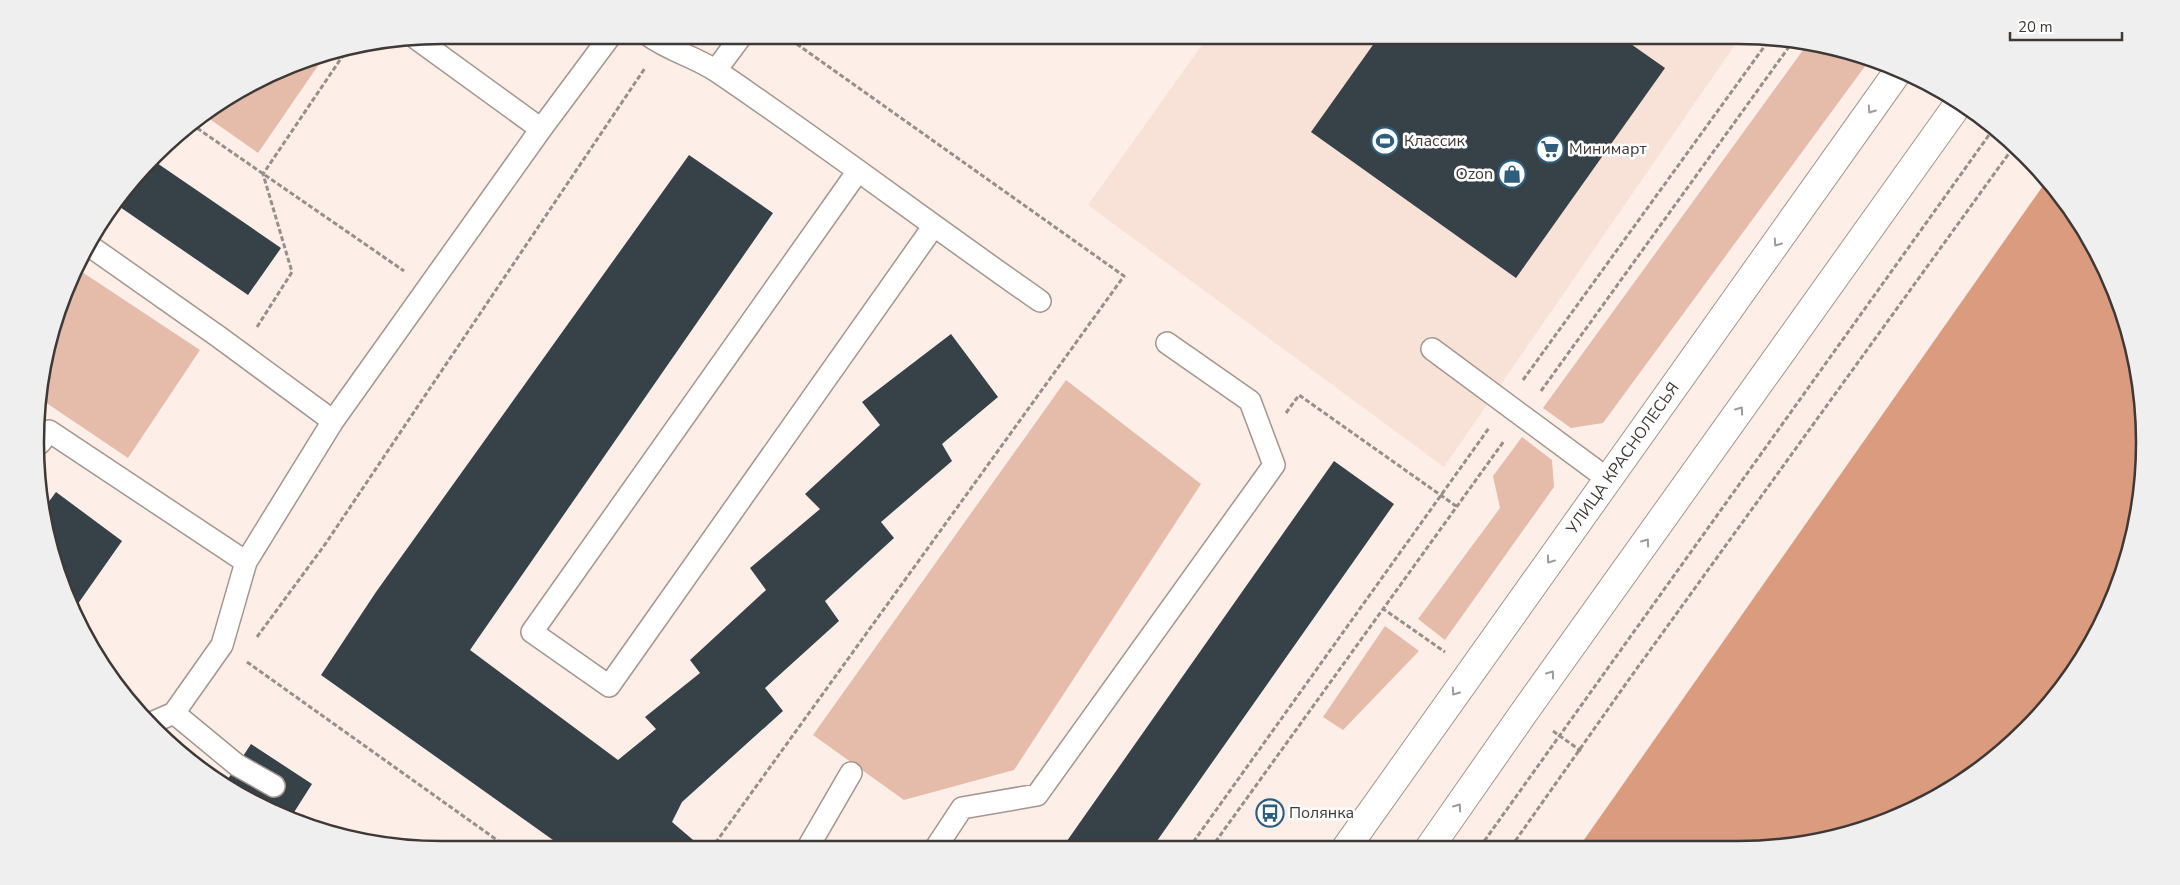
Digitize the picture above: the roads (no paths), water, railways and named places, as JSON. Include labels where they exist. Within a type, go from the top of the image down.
[{"type":"street","name":"УЛИЦА КРАСНОЛЕСЬЯ","points":[[1351,841],[1895,76]]},
{"type":"street","points":[[1434,841],[1956,109]]},
{"type":"lane","points":[[157,720],[174,713],[222,645],[246,562],[333,421],[541,129],[604,44]]},
{"type":"lane","points":[[663,44],[716,70],[933,227],[1040,301]]},
{"type":"lane","points":[[716,70],[735,44]]},
{"type":"lane","points":[[425,45],[541,129]]},
{"type":"lane","points":[[858,171],[532,632],[609,686],[933,227]]},
{"type":"lane","points":[[94,249],[240,352],[333,421]]},
{"type":"lane","points":[[940,841],[962,808],[1037,795],[1274,465],[1250,401],[1167,343]]},
{"type":"lane","points":[[1432,349],[1609,480]]},
{"type":"lane","points":[[44,437],[49,431],[246,562]]},
{"type":"lane","points":[[174,713],[237,765],[274,786]]},
{"type":"lane","points":[[812,841],[851,774]]},
{"type":"place","name":"Классик","points":[[1385,141]]},
{"type":"place","name":"Минимарт","points":[[1550,149]]},
{"type":"place","name":"Ozon","points":[[1512,174]]},
{"type":"place","name":"Полянка","points":[[1270,813]]}]
